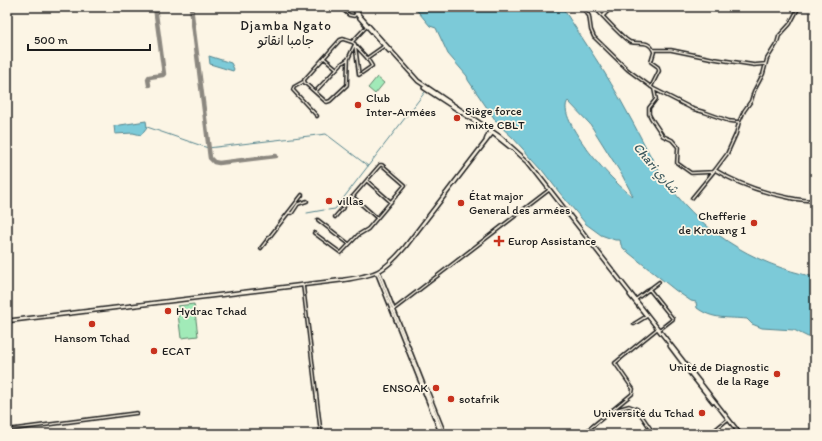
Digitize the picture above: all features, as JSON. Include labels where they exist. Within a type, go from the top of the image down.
[{"type":"main road","points":[[354,7],[356,13],[367,26],[418,81],[492,131],[523,157],[658,330]]},
{"type":"main road","points":[[354,7],[410,76],[423,87],[486,129],[492,131],[521,157],[550,190]]},
{"type":"main road","points":[[486,129],[488,137]]},
{"type":"main road","points":[[7,321],[378,274],[392,262],[405,247],[492,131]]},
{"type":"main road","points":[[488,137],[497,136]]},
{"type":"main road","points":[[635,300],[739,434]]},
{"type":"main road","points":[[715,403],[739,434]]},
{"type":"street","points":[[340,7],[349,15],[354,16],[356,13]]},
{"type":"street","points":[[582,7],[589,16],[592,32],[599,43],[628,70],[651,87],[693,110],[704,112],[729,121],[739,122]]},
{"type":"street","points":[[586,12],[594,7],[628,41],[645,43],[654,50],[671,50],[754,65],[766,64]]},
{"type":"street","points":[[603,16],[612,7]]},
{"type":"street","points":[[692,198],[727,154],[736,134],[739,122],[750,102],[779,36],[790,24],[799,7]]},
{"type":"street","points":[[352,42],[367,26]]},
{"type":"street","points":[[318,116],[293,90],[294,87],[303,82],[341,40],[355,44],[372,66],[358,75],[355,44]]},
{"type":"street","points":[[303,82],[327,102],[330,101],[346,86],[348,82],[348,59],[355,44]]},
{"type":"street","points":[[367,58],[383,44]]},
{"type":"street","points":[[651,87],[659,71],[658,67],[651,62],[654,50]]},
{"type":"street","points":[[324,58],[336,68]]},
{"type":"street","points":[[315,92],[336,68],[348,59]]},
{"type":"street","points":[[654,89],[656,99],[649,108],[649,114],[662,135],[672,140],[678,147],[677,164],[691,173],[714,170],[742,184],[764,192],[789,198],[815,201]]},
{"type":"street","points":[[314,233],[341,253],[358,235],[368,229],[405,185],[386,167],[380,165],[335,217]]},
{"type":"street","points":[[366,181],[391,202]]},
{"type":"street","points":[[392,310],[550,190]]},
{"type":"street","points":[[261,248],[302,195]]},
{"type":"street","points":[[352,197],[377,218]]},
{"type":"street","points":[[288,213],[292,213],[298,204],[307,201]]},
{"type":"street","points":[[318,220],[349,244]]},
{"type":"street","points":[[378,274],[443,434]]},
{"type":"street","points":[[635,300],[659,282]]},
{"type":"street","points":[[303,284],[321,434]]},
{"type":"street","points":[[583,434],[632,394],[633,389],[615,363],[673,319],[649,289]]},
{"type":"street","points":[[634,324],[647,316]]},
{"type":"street","points":[[423,386],[426,387],[443,434]]},
{"type":"street","points":[[613,410],[629,406],[637,409],[652,431]]},
{"type":"street","points":[[7,430],[137,413]]},
{"type":"street","points":[[710,434],[728,420]]},
{"type":"green space","points":[[377,77],[384,83],[375,94],[368,88]]},
{"type":"green space","points":[[194,304],[198,336],[181,338],[177,306]]},
{"type":"water","name":"Chari شاري","points":[[414,7],[562,7],[611,84],[661,174],[675,194],[709,227],[748,253],[791,271],[815,277],[815,336],[808,337],[794,330],[762,328],[752,324],[747,319],[721,317],[703,312],[697,308],[696,302],[691,301],[675,290],[624,249],[620,240],[615,240],[601,235],[586,224],[542,170],[498,124],[468,80],[467,76],[448,54],[436,28],[430,26]],"holes":[[[568,101],[590,124],[622,175],[633,196],[614,180],[602,167],[578,136],[570,122],[566,110]]]},
{"type":"water","points":[[209,56],[231,63],[234,69],[233,71],[210,64]]},
{"type":"water","points":[[146,121],[147,127],[141,135],[133,133],[115,134],[114,126]]},
{"type":"waterway","points":[[328,210],[335,209],[425,92]]},
{"type":"waterway","points":[[147,127],[208,148],[326,134],[368,166]]},
{"type":"waterway","points":[[307,213],[324,210]]},
{"type":"taxiway","points":[[149,85],[149,77],[164,74],[155,7]]},
{"type":"taxiway","points":[[191,7],[210,158],[214,162],[219,163],[276,156]]},
{"type":"place","name":"Club Inter-Armées","points":[[358,105]]},
{"type":"place","name":"Siège force mixte CBLT","points":[[457,118]]},
{"type":"place","name":"villas","points":[[329,201]]},
{"type":"place","name":"État major General des armées","points":[[461,203]]},
{"type":"place","name":"Chefferie de Krouang 1","points":[[754,223]]},
{"type":"place","name":"Europ Assistance","points":[[499,241]]},
{"type":"place","name":"Hydrac Tchad","points":[[168,311]]},
{"type":"place","name":"Hansom Tchad","points":[[92,324]]},
{"type":"place","name":"ECAT","points":[[154,351]]},
{"type":"place","name":"Unité de Diagnostic de la Rage","points":[[777,374]]},
{"type":"place","name":"ENSOAK","points":[[436,388]]},
{"type":"place","name":"sotafrik","points":[[451,399]]},
{"type":"place","name":"Université du Tchad","points":[[702,413]]},
{"type":"district","name":"Djamba Ngato جامبا انقاتو","points":[[286,32]]}]
